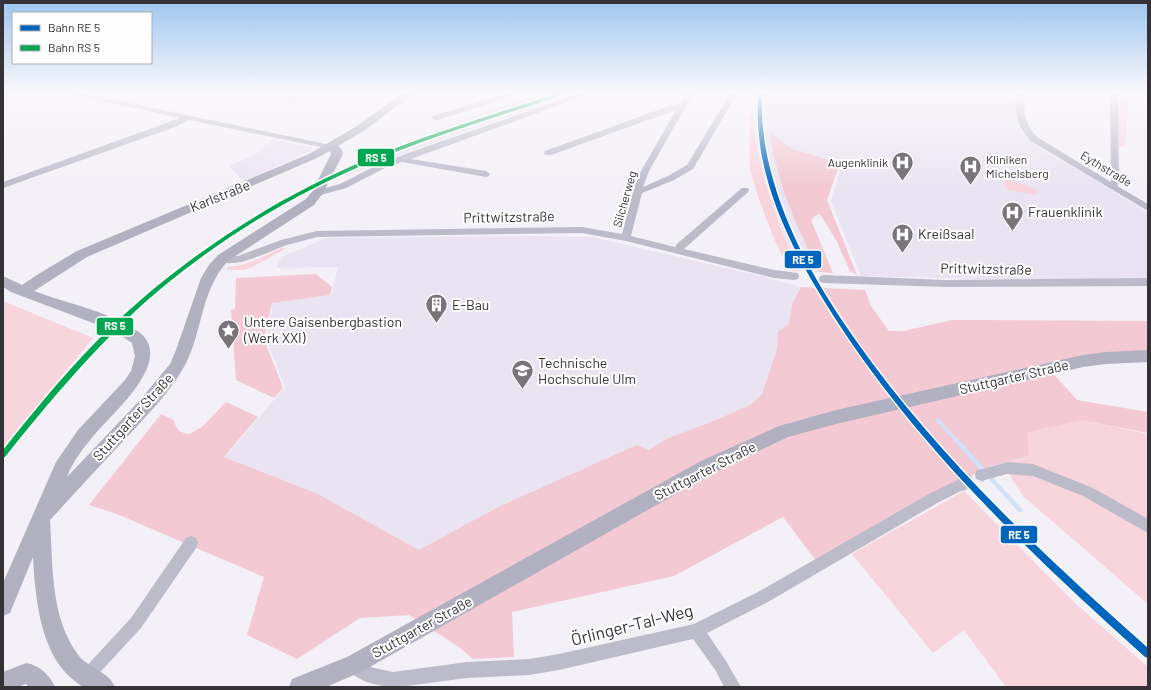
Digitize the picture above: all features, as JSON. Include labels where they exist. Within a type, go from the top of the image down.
[{"type":"main road","name":"Karlstraße","points":[[24,291],[82,254],[314,156],[366,124]]},
{"type":"main road","name":"Stuttgarter Straße","points":[[41,517],[153,398],[176,368],[184,350],[210,272],[223,258],[310,202],[317,193],[337,154],[336,150],[331,147]]},
{"type":"main road","points":[[3,281],[24,291],[94,316],[116,326],[135,338],[142,348],[142,362],[134,380],[73,448],[62,468],[3,606]]},
{"type":"main road","name":"Stuttgarter Straße","points":[[300,687],[354,665],[713,464],[791,429],[815,421],[1083,361],[1106,358],[1148,356]]},
{"type":"main road","points":[[41,517],[45,587],[53,629],[72,665],[86,677],[104,687]]},
{"type":"main road","points":[[3,685],[14,678],[24,674],[30,674],[44,687]]},
{"type":"street","points":[[3,185],[174,124]]},
{"type":"street","points":[[218,124],[331,147]]},
{"type":"street","points":[[317,193],[346,186],[382,166],[403,160],[414,154],[500,124]]},
{"type":"street","points":[[548,153],[627,124]]},
{"type":"street","name":"Silcherweg","points":[[626,238],[638,190],[645,171],[672,124]]},
{"type":"street","points":[[638,190],[652,186],[690,167],[716,124]]},
{"type":"street","name":"Eythstraße","points":[[1022,124],[1025,130],[1046,148],[1148,208]]},
{"type":"street","points":[[1111,186],[1116,183],[1115,124]]},
{"type":"street","points":[[403,160],[486,174]]},
{"type":"street","points":[[678,250],[681,244],[745,190]]},
{"type":"street","name":"Prittwitzstraße","points":[[223,258],[239,260],[296,238],[329,233],[582,230],[626,238],[774,274],[794,276]]},
{"type":"street","name":"Prittwitzstraße","points":[[824,279],[938,283],[1058,284],[1148,282]]},
{"type":"street","points":[[986,473],[1007,468],[1033,470],[1088,492],[1148,526]]},
{"type":"street","name":"Örlinger-Tal-Weg","points":[[354,665],[367,674],[393,680],[467,670],[529,667],[559,662],[696,631],[763,597],[934,498],[960,485]]},
{"type":"street","points":[[86,677],[136,623],[191,544]]},
{"type":"street","points":[[696,631],[721,666],[733,687]]},
{"type":"shaded area","points":[[454,124],[487,124],[413,150],[343,177],[358,162]]},
{"type":"shaded area","points":[[749,124],[754,124],[763,174],[769,194],[783,233],[800,271],[790,271],[774,239],[750,170]]},
{"type":"shaded area","name":"Kliniken Michelsberg","points":[[755,124],[1017,124],[1030,140],[1048,153],[1086,174],[1148,213],[1148,278],[1065,281],[861,276],[831,201],[842,163],[790,148],[770,132],[777,170],[802,237],[819,272],[800,271],[769,194],[759,156]]},
{"type":"shaded area","points":[[1119,124],[1127,124],[1125,145],[1119,148]]},
{"type":"shaded area","points":[[770,132],[790,148],[840,163],[827,200],[857,275],[850,271],[837,242],[820,214],[811,220],[833,273],[819,272],[788,204],[777,169]]},
{"type":"shaded area","points":[[272,139],[313,148],[311,151],[243,181],[229,166],[255,155]]},
{"type":"shaded area","points":[[1007,178],[1036,189],[1038,192],[1035,195],[1008,190],[1005,188],[1005,179]]},
{"type":"shaded area","name":"Technische Hochschule Ulm","points":[[592,237],[765,277],[801,287],[792,304],[789,324],[778,332],[777,349],[762,394],[750,405],[666,439],[649,450],[498,507],[419,550],[316,493],[225,457],[285,387],[266,339],[273,303],[331,295],[338,267],[276,268],[281,257],[327,238]]},
{"type":"shaded area","points":[[283,247],[285,249],[245,270],[226,270],[228,267],[250,262]]},
{"type":"shaded area","points":[[316,274],[332,287],[330,295],[272,303],[264,339],[283,388],[274,398],[236,380],[231,310],[235,309],[236,278]]},
{"type":"shaded area","points":[[801,287],[865,290],[871,306],[889,331],[904,331],[952,320],[1148,321],[1148,353],[1050,370],[1077,400],[1148,412],[1148,433],[1081,420],[1027,432],[1029,455],[989,467],[955,484],[817,562],[783,517],[674,576],[512,612],[514,657],[473,659],[459,647],[409,615],[360,618],[297,659],[247,635],[264,577],[117,514],[89,505],[161,414],[174,420],[179,430],[190,434],[203,426],[226,402],[258,417],[224,457],[316,493],[419,550],[498,507],[637,445],[649,450],[666,439],[750,405],[762,394],[777,349],[778,332],[789,324],[792,304]]},
{"type":"shaded area","points":[[3,301],[93,338],[3,447],[3,313],[5,311],[3,311]]},
{"type":"shaded area","points":[[1073,418],[1148,434],[1148,604],[1023,496],[986,438]]},
{"type":"shaded area","points":[[964,491],[1076,604],[1148,667],[1148,687],[1006,687],[964,630],[933,653],[852,554]]},
{"type":"waterway","points":[[938,420],[957,441]]},
{"type":"waterway","points":[[956,440],[1020,510]]},
{"type":"tunnel","points":[[960,485],[981,475]]},
{"type":"transit line","points":[[3,455],[44,404],[87,355],[144,300],[206,252],[239,229],[273,209],[343,172],[397,149],[468,124]]},
{"type":"transit line","points":[[760,124],[768,173],[781,211],[797,248],[821,292],[848,334],[878,375],[936,447],[994,509],[1054,568],[1148,654]]},
{"type":"place","name":"Augenklinik","points":[[903,182]]},
{"type":"place","name":"Kliniken Michelsberg","points":[[971,186]]},
{"type":"place","name":"Frauenklinik","points":[[1013,232]]},
{"type":"place","name":"Kreißsaal","points":[[903,254]]},
{"type":"place","name":"E-Bau","points":[[436,324]]},
{"type":"place","name":"Untere Gaisenbergbastion (Werk XXI)","points":[[229,350]]},
{"type":"place","name":"Technische Hochschule Ulm","points":[[523,390]]}]
